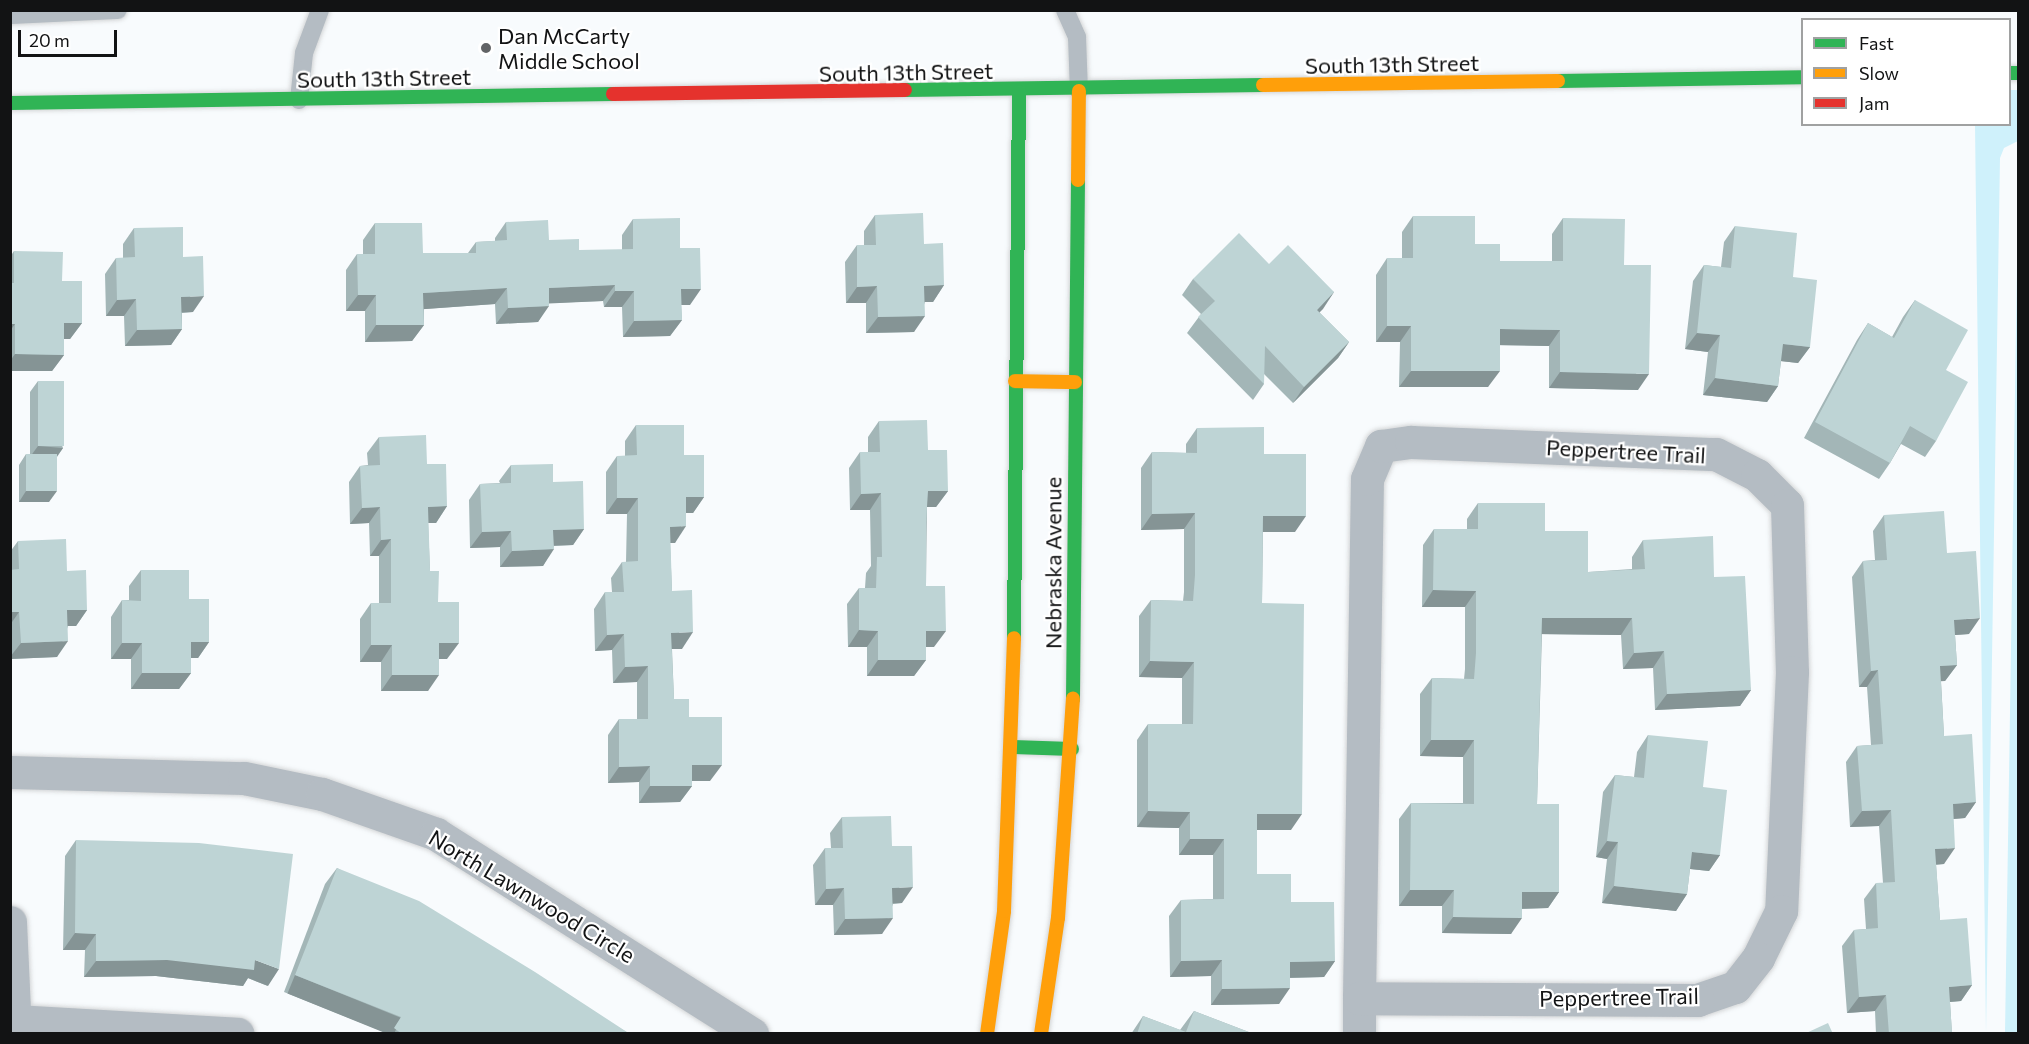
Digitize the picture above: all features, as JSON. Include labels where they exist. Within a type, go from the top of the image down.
[{"type":"street","name":"South 13th Street","points":[[10,103],[1019,92],[1801,77]]},
{"type":"street","name":"Nebraska Avenue","points":[[1041,1034],[1058,918],[1072,749],[1079,91]]},
{"type":"street","name":"Nebraska Avenue","points":[[987,1034],[1004,910],[1013,747],[1019,92]]},
{"type":"street","points":[[1015,381],[1075,382]]},
{"type":"street","name":"Peppertree Trail","points":[[1359,998],[1698,999],[1735,987],[1758,958],[1781,911],[1792,672],[1786,505],[1757,475],[1716,454],[1411,442],[1381,446],[1367,479],[1359,998],[1359,1034]]},
{"type":"street","points":[[1013,747],[1072,749]]},
{"type":"street","name":"North Lawnwood Circle","points":[[10,772],[244,778],[322,794],[436,834],[752,1034]]},
{"type":"street","points":[[10,922],[15,1028],[238,1034]]},
{"type":"lane","points":[[10,15],[118,10]]},
{"type":"lane","points":[[299,100],[306,45],[320,10]]},
{"type":"lane","points":[[1065,10],[1077,37],[1079,91]]},
{"type":"shaded area","points":[[2011,90],[2018,90],[2018,141],[2004,148],[2000,158],[1986,1034],[1975,126],[2011,126]]},
{"type":"shaded area","points":[[2018,199],[2018,1033],[2005,1034],[2005,1033]]},
{"type":"building","points":[[923,213],[924,244],[943,243],[944,285],[924,286],[925,316],[878,317],[877,286],[857,287],[857,245],[876,245],[875,215]]},
{"type":"building","points":[[1413,216],[1475,216],[1475,244],[1500,244],[1500,261],[1563,261],[1563,218],[1625,219],[1624,265],[1651,265],[1649,374],[1560,372],[1560,330],[1500,329],[1500,371],[1411,371],[1411,326],[1387,326],[1387,258],[1413,258]]},
{"type":"building","points":[[680,218],[680,248],[700,248],[701,289],[681,289],[682,320],[634,321],[634,291],[615,291],[615,285],[549,288],[549,306],[508,308],[507,288],[423,293],[424,325],[376,325],[376,295],[358,295],[357,254],[375,254],[375,223],[422,223],[423,253],[476,253],[476,242],[507,240],[506,222],[548,220],[549,240],[579,239],[579,250],[633,249],[633,219]]},
{"type":"building","points":[[1735,226],[1797,233],[1793,277],[1817,280],[1810,347],[1783,344],[1778,386],[1715,378],[1720,335],[1697,333],[1704,265],[1731,268]]},
{"type":"building","points":[[183,227],[183,257],[203,256],[204,296],[181,297],[182,329],[137,330],[136,299],[117,300],[116,258],[135,257],[134,228]]},
{"type":"building","points":[[1239,233],[1269,264],[1288,245],[1334,292],[1317,310],[1349,342],[1304,387],[1265,346],[1264,384],[1198,317],[1215,301],[1193,279]]},
{"type":"building","points":[[14,251],[63,252],[62,281],[82,281],[82,323],[64,323],[64,355],[15,354],[15,324],[10,324],[10,283],[14,283]]},
{"type":"building","points":[[1915,300],[1968,330],[1946,370],[1968,382],[1936,441],[1910,426],[1890,463],[1815,422],[1868,323],[1894,338]]},
{"type":"building","points":[[38,381],[64,381],[64,446],[38,446]]},
{"type":"building","points":[[927,420],[928,450],[947,450],[948,491],[928,491],[926,523],[926,586],[945,586],[946,631],[926,631],[926,660],[878,660],[878,631],[859,630],[859,588],[876,588],[877,557],[882,557],[881,493],[861,494],[860,452],[880,452],[879,421]]},
{"type":"building","points":[[636,425],[684,425],[684,455],[704,455],[704,497],[686,497],[686,526],[670,527],[672,591],[692,590],[693,632],[671,633],[674,699],[689,699],[689,717],[722,717],[722,765],[692,765],[692,786],[650,786],[650,766],[619,767],[619,719],[648,719],[648,666],[625,667],[624,634],[607,635],[605,592],[624,592],[622,562],[638,561],[638,498],[617,498],[617,456],[637,455]]},
{"type":"building","points":[[1264,427],[1264,454],[1306,454],[1306,516],[1263,516],[1262,603],[1304,604],[1302,814],[1257,814],[1257,874],[1291,874],[1291,902],[1334,902],[1335,961],[1290,962],[1290,988],[1222,989],[1222,960],[1181,961],[1181,900],[1224,899],[1224,839],[1190,839],[1190,812],[1148,811],[1148,724],[1193,724],[1194,662],[1150,661],[1151,600],[1193,601],[1195,575],[1195,513],[1152,514],[1152,452],[1197,453],[1197,428]]},
{"type":"building","points":[[426,435],[427,464],[446,464],[447,506],[428,507],[430,571],[439,571],[438,602],[459,602],[459,643],[439,643],[439,675],[392,675],[392,645],[371,645],[371,603],[391,603],[391,539],[381,540],[380,507],[362,508],[360,466],[380,465],[379,437]]},
{"type":"building","points":[[26,454],[57,454],[57,491],[26,491]]},
{"type":"building","points":[[553,464],[553,482],[583,481],[584,529],[553,530],[554,549],[512,551],[511,531],[482,532],[480,484],[511,483],[511,465]]},
{"type":"building","points":[[1478,503],[1545,503],[1545,531],[1588,531],[1588,572],[1645,569],[1643,540],[1713,536],[1714,577],[1745,576],[1751,690],[1667,694],[1664,651],[1634,653],[1632,618],[1542,618],[1537,804],[1559,804],[1559,892],[1522,892],[1522,918],[1453,917],[1454,890],[1410,890],[1411,803],[1474,804],[1474,740],[1431,740],[1432,678],[1474,679],[1476,653],[1476,591],[1433,590],[1434,529],[1478,529]]},
{"type":"building","points":[[1944,511],[1947,553],[1976,551],[1980,618],[1954,620],[1957,665],[1940,666],[1944,736],[1972,734],[1976,802],[1953,804],[1955,848],[1935,849],[1940,920],[1967,918],[1972,985],[1949,987],[1952,1033],[1889,1034],[1886,995],[1859,997],[1854,930],[1878,928],[1876,883],[1895,882],[1891,810],[1862,811],[1857,746],[1883,744],[1878,670],[1871,671],[1863,561],[1887,560],[1884,515]]},
{"type":"building","points":[[66,539],[67,571],[86,570],[87,610],[67,610],[68,641],[21,643],[19,612],[10,612],[10,570],[19,569],[18,541]]},
{"type":"building","points":[[141,570],[189,570],[189,599],[209,599],[209,642],[191,642],[191,673],[142,673],[142,643],[122,643],[122,600],[141,601]]},
{"type":"building","points":[[1648,735],[1708,741],[1703,787],[1727,790],[1720,855],[1692,852],[1687,894],[1614,886],[1618,842],[1607,841],[1615,775],[1644,778]]},
{"type":"building","points":[[891,816],[892,846],[912,846],[913,887],[892,888],[893,918],[845,919],[844,888],[826,889],[825,848],[843,848],[842,817]]},
{"type":"building","points":[[76,840],[199,843],[293,854],[279,969],[255,960],[254,970],[167,960],[96,961],[96,934],[75,933]]},
{"type":"building","points":[[337,868],[419,901],[630,1034],[402,1034],[394,1028],[401,1017],[295,975]]},
{"type":"building","points":[[1194,1011],[1254,1034],[1137,1034],[1143,1016],[1186,1032]]},
{"type":"building","points":[[1828,1023],[1833,1034],[1804,1034]]},
{"type":"traffic: fast","points":[[2011,73],[2018,73]]},
{"type":"traffic: fast","points":[[1558,81],[1801,77]]},
{"type":"traffic: fast","points":[[905,90],[1263,85]]},
{"type":"traffic: fast","points":[[1014,638],[1019,92]]},
{"type":"traffic: fast","points":[[10,103],[613,94]]},
{"type":"traffic: fast","points":[[1073,699],[1078,180]]},
{"type":"traffic: fast","points":[[1013,747],[1072,749]]},
{"type":"traffic: slow","points":[[1263,85],[1558,81]]},
{"type":"traffic: slow","points":[[1078,180],[1079,91]]},
{"type":"traffic: slow","points":[[1015,381],[1075,382]]},
{"type":"traffic: slow","points":[[987,1034],[1004,911],[1014,638]]},
{"type":"traffic: slow","points":[[1041,1034],[1058,918],[1073,699]]},
{"type":"traffic: jam","points":[[613,94],[905,90]]},
{"type":"place","name":"Dan McCarty Middle School","points":[[486,48]]}]
